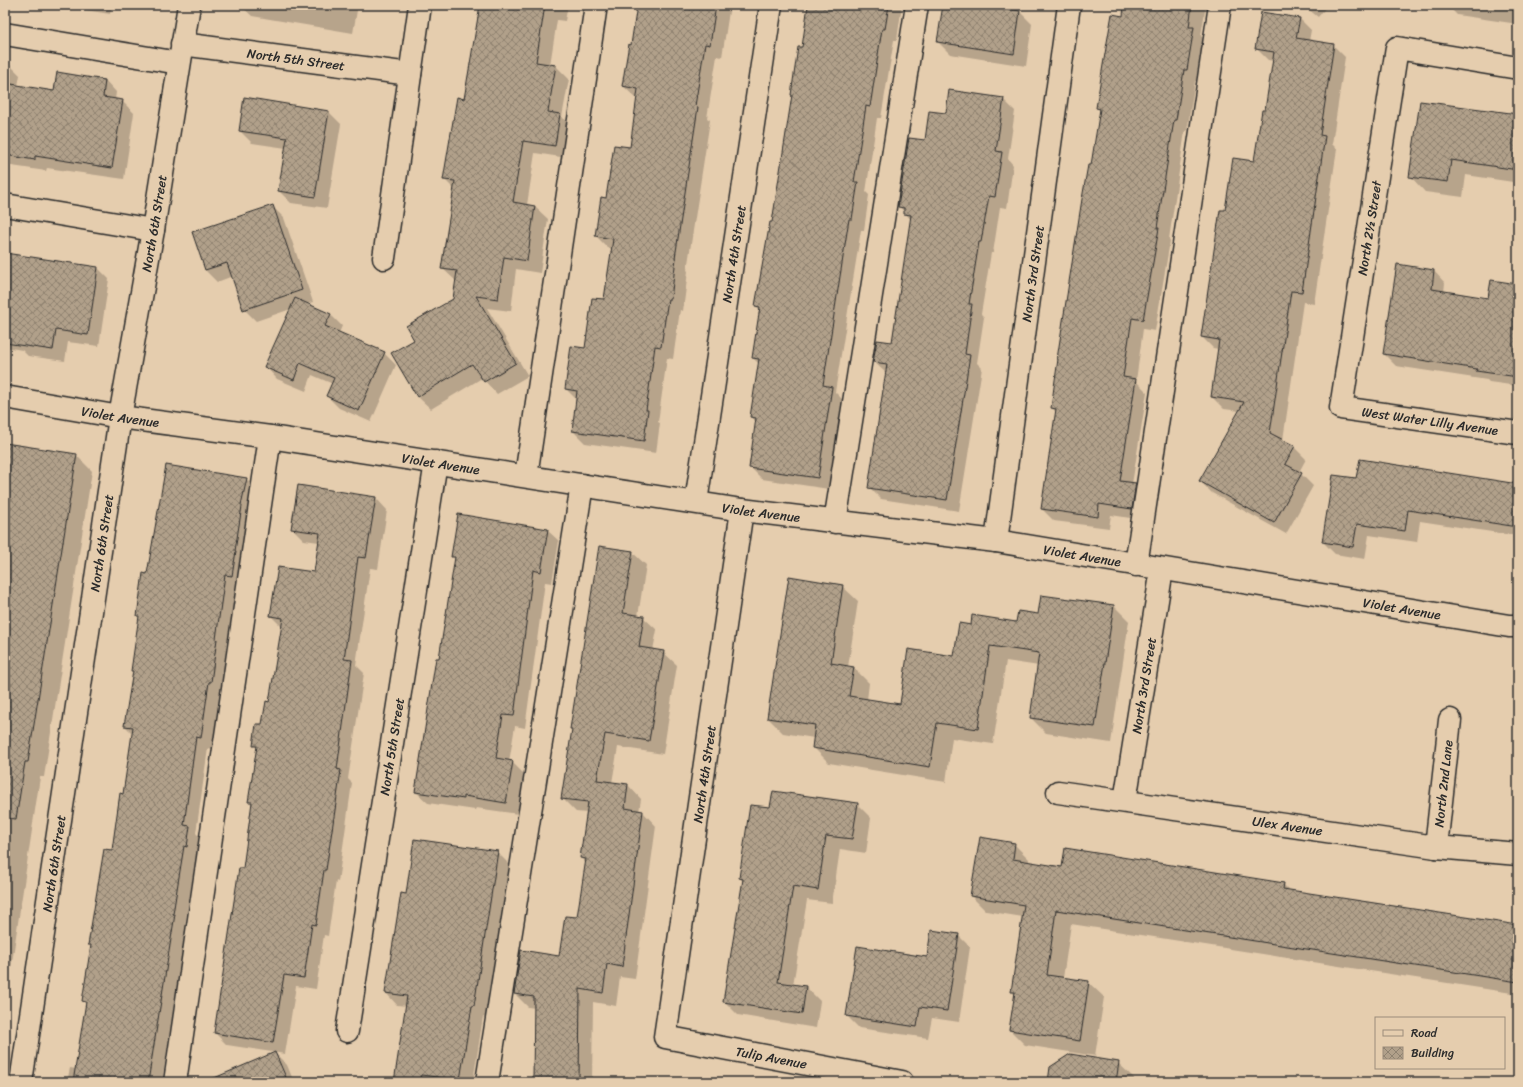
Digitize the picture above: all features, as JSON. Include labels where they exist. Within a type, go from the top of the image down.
[{"type":"street","name":"North 6th Street","points":[[21,1082],[120,417],[153,230],[189,5]]},
{"type":"street","points":[[384,258],[420,5]]},
{"type":"street","points":[[526,476],[596,5]]},
{"type":"street","name":"North 4th Street","points":[[696,502],[771,5]]},
{"type":"street","points":[[835,522],[917,5]]},
{"type":"street","name":"North 3rd Street","points":[[996,541],[1069,5]]},
{"type":"street","points":[[1136,565],[1220,5]]},
{"type":"street","name":"North 5th Street","points":[[5,34],[181,54],[410,74]]},
{"type":"street","name":"North 2½ Street","points":[[1341,408],[1397,48],[1518,68]]},
{"type":"street","points":[[5,205],[153,230]]},
{"type":"street","name":"Violet Avenue","points":[[5,397],[120,417],[270,437],[742,510],[996,541],[1509,626],[1518,626]]},
{"type":"street","name":"West Water Lilly Avenue","points":[[1341,408],[1518,433]]},
{"type":"street","points":[[174,1082],[270,437]]},
{"type":"street","name":"North 5th Street","points":[[347,1032],[436,462]]},
{"type":"street","points":[[487,1082],[582,485]]},
{"type":"street","name":"North 4th Street","points":[[666,1037],[742,510]]},
{"type":"street","name":"North 3rd Street","points":[[1125,801],[1162,569]]},
{"type":"street","name":"North 2nd Lane","points":[[1436,847],[1450,720]]},
{"type":"street","name":"Ulex Avenue","points":[[1058,792],[1436,847],[1518,854]]},
{"type":"street","name":"Tulip Avenue","points":[[666,1037],[902,1082]]},
{"type":"building","points":[[480,5],[545,5],[536,62],[556,65],[548,112],[560,114],[555,146],[523,141],[513,202],[535,206],[527,261],[504,257],[498,299],[476,296],[516,363],[484,382],[472,364],[417,397],[391,353],[414,340],[406,326],[453,299],[457,271],[441,269],[455,181],[443,180],[457,97],[464,99]]},
{"type":"building","points":[[637,5],[716,5],[710,45],[705,44],[695,106],[698,107],[675,258],[671,299],[668,299],[661,347],[655,346],[646,410],[648,410],[644,441],[572,431],[577,391],[565,389],[571,346],[585,348],[592,298],[604,299],[613,239],[595,236],[601,197],[606,198],[614,145],[630,147],[638,89],[622,86],[629,44],[631,45]]},
{"type":"building","points":[[808,5],[889,5],[885,29],[882,29],[870,107],[866,106],[854,182],[858,182],[852,219],[849,219],[823,385],[832,387],[818,478],[749,468],[756,418],[750,417],[759,359],[752,358],[760,307],[755,306],[770,222],[772,222],[798,47],[802,47]]},
{"type":"building","points":[[943,5],[982,5],[1020,11],[1014,54],[937,42]]},
{"type":"building","points":[[1124,5],[1192,5],[1189,27],[1194,27],[1187,70],[1184,70],[1176,120],[1174,120],[1157,228],[1159,228],[1143,320],[1132,318],[1123,377],[1136,379],[1120,481],[1136,483],[1132,509],[1099,504],[1098,517],[1041,509],[1056,409],[1051,408],[1057,359],[1082,199],[1088,165],[1091,165],[1100,109],[1096,108],[1103,65],[1112,14],[1123,16]]},
{"type":"building","points":[[1261,12],[1300,18],[1296,38],[1334,44],[1320,135],[1325,136],[1302,292],[1291,291],[1270,433],[1295,446],[1285,464],[1302,473],[1274,523],[1199,481],[1244,402],[1211,397],[1219,340],[1201,337],[1220,210],[1225,210],[1233,158],[1254,161],[1262,110],[1265,110],[1274,52],[1255,49]]},
{"type":"building","points":[[57,72],[105,80],[103,97],[123,100],[112,168],[35,156],[35,160],[5,155],[5,83],[54,91]]},
{"type":"building","points":[[949,90],[1004,98],[996,151],[1002,152],[995,197],[989,196],[981,242],[979,242],[969,304],[972,304],[965,354],[970,355],[947,500],[868,488],[887,364],[873,362],[877,340],[892,342],[911,215],[904,214],[904,208],[898,207],[909,138],[925,140],[929,111],[946,113]]},
{"type":"building","points":[[244,97],[329,111],[315,197],[278,191],[287,138],[239,131]]},
{"type":"building","points":[[1420,101],[1518,114],[1518,170],[1451,160],[1448,182],[1409,177]]},
{"type":"building","points":[[273,205],[302,290],[243,310],[227,263],[205,270],[192,232]]},
{"type":"building","points":[[5,253],[98,267],[88,335],[56,330],[53,350],[5,343]]},
{"type":"building","points":[[1397,264],[1434,270],[1432,289],[1488,298],[1491,280],[1518,284],[1518,303],[1515,323],[1518,324],[1518,377],[1383,354]]},
{"type":"building","points":[[295,298],[331,314],[325,326],[385,352],[359,411],[326,396],[334,378],[300,363],[294,380],[264,367]]},
{"type":"building","points":[[5,443],[77,454],[28,762],[25,762],[16,819],[5,818]]},
{"type":"building","points":[[1360,459],[1518,484],[1518,527],[1408,510],[1405,531],[1357,524],[1353,547],[1322,542],[1333,475],[1356,478]]},
{"type":"building","points":[[166,465],[247,478],[241,505],[236,551],[232,576],[225,575],[211,682],[209,682],[201,738],[196,737],[184,825],[190,826],[187,847],[184,846],[173,914],[175,914],[148,1082],[73,1082],[86,1002],[82,1001],[91,945],[88,945],[104,849],[112,850],[120,793],[123,794],[133,727],[124,726],[133,671],[131,671],[139,616],[137,616],[143,573],[147,574]]},
{"type":"building","points":[[298,485],[376,497],[366,558],[358,557],[344,659],[352,660],[337,769],[341,770],[316,925],[312,924],[304,978],[284,975],[273,1043],[214,1033],[239,868],[243,868],[252,802],[248,802],[257,746],[253,746],[256,724],[262,724],[266,701],[269,702],[283,618],[270,616],[278,567],[314,572],[320,533],[291,529]]},
{"type":"building","points":[[458,514],[548,529],[541,572],[533,570],[514,716],[503,715],[496,758],[513,761],[506,803],[464,796],[464,799],[415,792],[436,658],[439,658],[455,557],[451,557]]},
{"type":"building","points":[[599,546],[633,551],[623,613],[644,616],[639,647],[664,651],[649,741],[605,734],[597,780],[628,784],[625,808],[643,811],[622,967],[607,964],[603,993],[580,989],[579,1082],[533,1082],[534,997],[514,994],[521,950],[559,956],[565,916],[577,917],[586,859],[580,858],[588,802],[561,799],[572,729],[570,729]]},
{"type":"building","points":[[789,576],[843,585],[831,663],[854,667],[849,696],[900,704],[908,649],[954,656],[959,623],[971,625],[972,615],[1016,622],[1018,611],[1038,614],[1041,595],[1114,605],[1095,727],[1030,718],[1039,653],[990,646],[978,729],[937,723],[930,767],[812,748],[815,725],[767,718]]},
{"type":"building","points":[[773,791],[858,803],[852,839],[826,836],[818,890],[793,886],[778,982],[806,986],[802,1014],[723,1002],[743,879],[739,878],[750,805],[770,807]]},
{"type":"building","points":[[980,837],[1015,843],[1013,859],[1062,867],[1065,848],[1284,883],[1283,889],[1518,925],[1518,982],[1056,910],[1047,975],[1089,981],[1080,1041],[1009,1030],[1015,992],[1011,992],[1024,905],[970,896]]},
{"type":"building","points":[[414,839],[498,851],[474,1006],[472,1006],[460,1080],[421,1075],[419,1082],[394,1082],[407,996],[385,993],[401,893],[406,894]]},
{"type":"building","points":[[931,930],[959,934],[947,1011],[920,1007],[917,1027],[846,1016],[857,946],[927,957]]},
{"type":"building","points":[[275,1052],[288,1082],[205,1082]]},
{"type":"building","points":[[1070,1054],[1119,1062],[1116,1082],[1048,1082],[1050,1067]]}]
